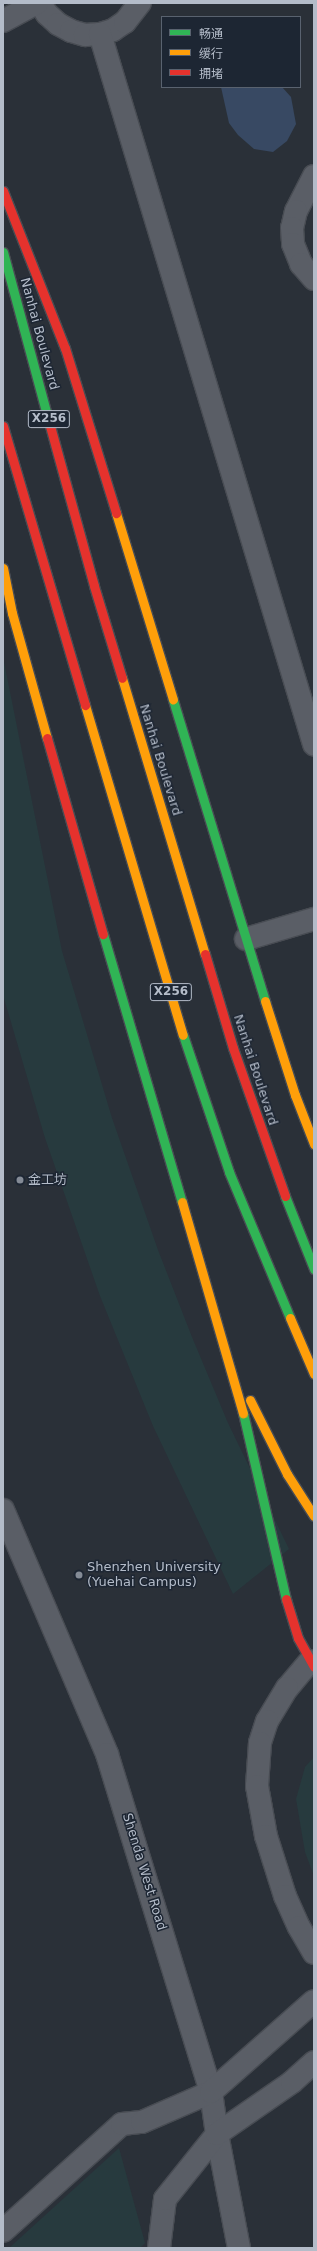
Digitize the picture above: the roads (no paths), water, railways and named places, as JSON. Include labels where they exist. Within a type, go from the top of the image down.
[{"type":"main road","points":[[3,191],[65,348],[246,939],[295,1095],[314,1144]]},
{"type":"main road","name":"Nanhai Boulevard","points":[[3,252],[94,586],[233,1048],[270,1157],[314,1269]]},
{"type":"main road","name":"X256","points":[[3,426],[59,608],[194,1073],[232,1179],[314,1374]]},
{"type":"main road","points":[[3,568],[12,614],[80,856],[246,1424],[290,1615],[298,1638],[313,1662]]},
{"type":"main road","points":[[221,1335],[270,1444],[314,1516]]},
{"type":"main road","points":[[306,1505],[314,1511]]},
{"type":"street","points":[[3,21],[37,3]]},
{"type":"street","points":[[40,3],[47,14],[58,24],[71,31],[84,34],[100,34],[113,30],[125,22],[140,3]]},
{"type":"street","points":[[100,34],[314,744]]},
{"type":"street","points":[[314,176],[296,211],[292,228],[293,244],[301,264],[314,279]]},
{"type":"street","points":[[246,939],[314,919]]},
{"type":"street","name":"Shenda West Road","points":[[3,1510],[107,1754],[211,2092],[217,2134],[239,2248]]},
{"type":"street","points":[[313,1662],[287,1688],[267,1721],[260,1743],[257,1786],[266,1836],[285,1896],[299,1927],[314,1953]]},
{"type":"street","points":[[3,2231],[122,2124],[142,2122],[211,2092],[314,2001]]},
{"type":"street","points":[[159,2248],[165,2199],[217,2134],[292,2082],[314,2062]]},
{"type":"water","points":[[221,88],[283,88],[291,97],[296,124],[287,141],[273,152],[254,149],[238,135],[229,123]]},
{"type":"place","name":"金工坊","points":[[20,1180]]},
{"type":"place","name":"Shenzhen University (Yuehai Campus)","points":[[79,1575]]}]
